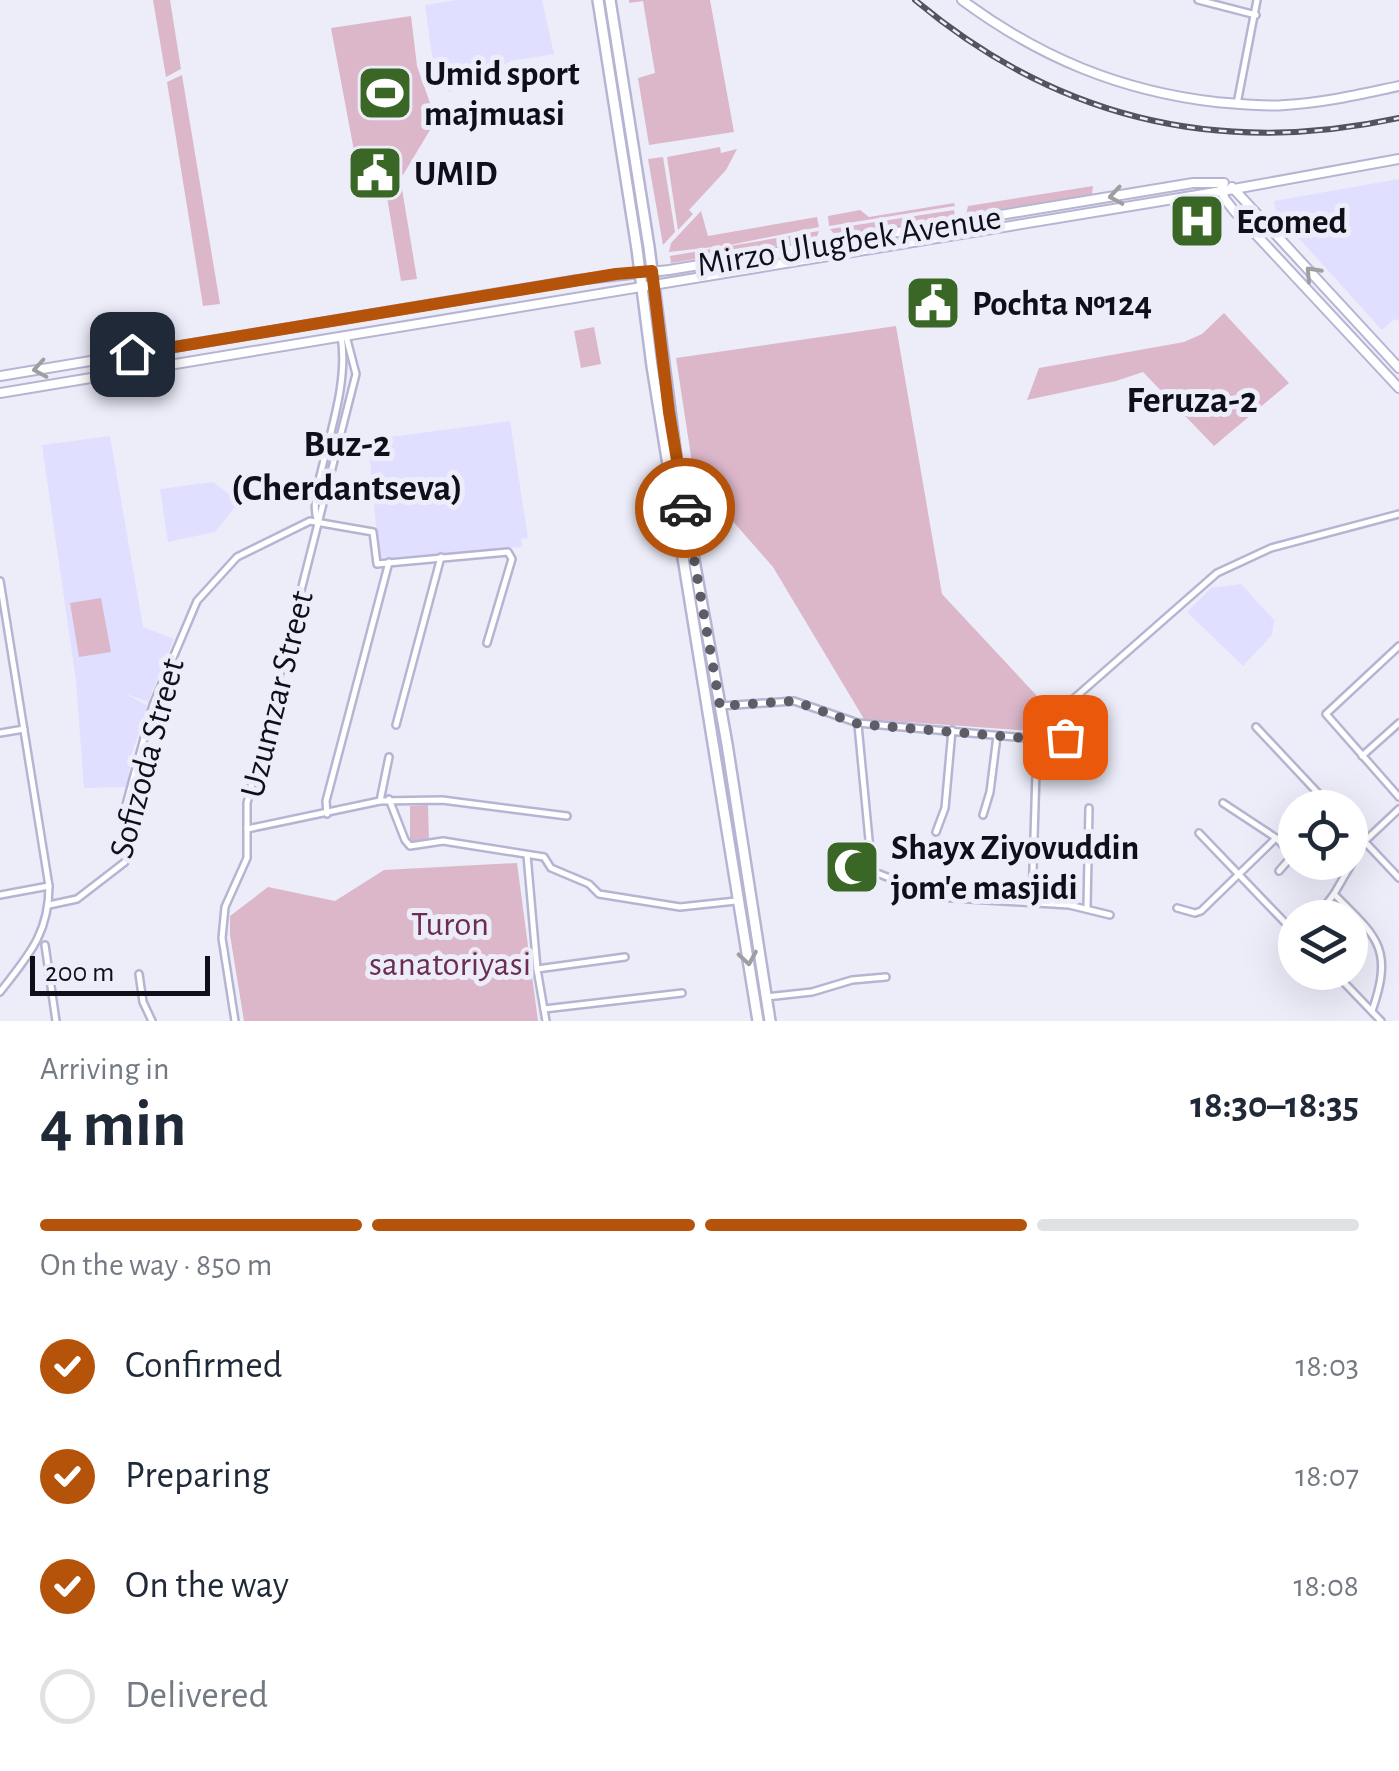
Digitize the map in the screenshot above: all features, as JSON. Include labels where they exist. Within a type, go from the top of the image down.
[{"type":"highway","points":[[598,0],[660,417],[758,1021]]},
{"type":"highway","points":[[610,0],[654,284],[677,465],[770,1021]]},
{"type":"main road","points":[[964,0],[1032,46],[1092,75],[1130,87],[1283,106],[1399,84]]},
{"type":"main road","points":[[1218,190],[1399,159]]},
{"type":"main road","points":[[1218,190],[1267,182]]},
{"type":"main road","points":[[1250,206],[1251,191],[1267,182]]},
{"type":"main road","name":"Mirzo Ulugbek Avenue","points":[[0,376],[1194,183],[1218,190]]},
{"type":"main road","points":[[1234,188],[1399,368]]},
{"type":"main road","name":"Mirzo Ulugbek Avenue","points":[[0,392],[1218,190]]},
{"type":"main road","points":[[1218,190],[1399,388]]},
{"type":"main road","points":[[766,254],[768,266]]},
{"type":"main road","points":[[482,296],[485,312]]},
{"type":"main road","points":[[419,306],[422,322]]},
{"type":"main road","points":[[1338,323],[1340,315],[1349,314]]},
{"type":"main road","points":[[260,333],[263,349]]},
{"type":"street","points":[[1198,0],[1256,15]]},
{"type":"street","points":[[1237,103],[1257,0]]},
{"type":"street","name":"Uzumzаr Street","points":[[318,522],[314,510],[344,360],[344,335]]},
{"type":"street","name":"Uzumzаr Street","points":[[235,1021],[222,938],[225,907],[245,867],[247,803],[356,374],[344,335]]},
{"type":"street","points":[[720,706],[794,701],[858,724],[1037,739],[1065,737],[1070,702],[1217,573],[1270,548],[1399,514]]},
{"type":"street","name":"Sofizoda Street","points":[[49,905],[77,899],[125,862],[129,844],[124,816],[153,704],[197,601],[246,551],[310,521],[318,522]]},
{"type":"street","points":[[318,522],[372,532],[375,562],[505,551],[512,556],[487,643]]},
{"type":"street","points":[[396,725],[441,557]]},
{"type":"street","points":[[327,814],[326,801],[389,562]]},
{"type":"street","points":[[0,581],[49,905],[42,936],[0,992]]},
{"type":"street","points":[[1399,646],[1326,714],[1399,797]]},
{"type":"street","points":[[1362,756],[1399,723]]},
{"type":"street","points":[[858,724],[872,871],[937,897],[1086,907],[1110,914]]},
{"type":"street","points":[[1256,727],[1315,790]]},
{"type":"street","points":[[0,733],[24,730]]},
{"type":"street","points":[[936,832],[944,808],[952,730]]},
{"type":"street","points":[[984,815],[997,736]]},
{"type":"street","points":[[1032,902],[1037,739]]},
{"type":"street","points":[[380,801],[389,757]]},
{"type":"street","points":[[389,799],[404,840],[410,846],[443,840],[544,857],[552,868],[589,884],[599,894],[680,907],[739,900]]},
{"type":"street","points":[[246,829],[389,799],[442,800],[567,816]]},
{"type":"street","points":[[1177,908],[1201,911],[1276,838],[1222,802]]},
{"type":"street","points":[[1086,907],[1089,808]]},
{"type":"street","points":[[1368,839],[1399,809]]},
{"type":"street","points":[[1199,834],[1278,916]]},
{"type":"street","points":[[1368,845],[1399,878]]},
{"type":"street","points":[[527,854],[537,969],[546,1021]]},
{"type":"street","points":[[1330,900],[1342,880]]},
{"type":"street","points":[[0,895],[49,886]]},
{"type":"street","points":[[1334,894],[1378,940],[1382,978],[1372,1011]]},
{"type":"street","points":[[45,946],[56,1021]]},
{"type":"street","points":[[537,969],[625,957]]},
{"type":"street","points":[[138,974],[143,1002],[152,1021]]},
{"type":"street","points":[[766,997],[812,992],[852,980],[886,976]]},
{"type":"street","points":[[1352,990],[1381,1021]]},
{"type":"street","points":[[544,1009],[682,992]]},
{"type":"shaded area","points":[[457,0],[542,0],[554,54],[511,61],[449,92],[434,70],[425,5]]},
{"type":"shaded area","points":[[1399,179],[1399,321],[1394,319],[1382,330],[1276,213],[1274,201]]},
{"type":"shaded area","points":[[510,421],[528,538],[521,539],[522,547],[379,558],[368,440]]},
{"type":"shaded area","points":[[110,436],[143,627],[174,639],[148,702],[124,693],[148,706],[132,753],[127,787],[84,788],[76,681],[42,445]]},
{"type":"shaded area","points":[[213,482],[239,502],[215,532],[168,542],[160,489]]},
{"type":"shaded area","points":[[1241,584],[1274,620],[1272,635],[1243,666],[1187,612],[1211,588]]},
{"type":"green space","points":[[153,0],[170,0],[181,69],[166,77]]},
{"type":"green space","points":[[629,0],[710,0],[734,132],[649,145],[638,78],[655,73],[643,1]]},
{"type":"green space","name":"Umid sport majmuasi","points":[[411,16],[417,66],[436,120],[403,175],[372,177],[369,166],[354,151],[331,28]]},
{"type":"green space","points":[[182,75],[220,304],[203,306],[167,82]]},
{"type":"green space","points":[[720,147],[721,153],[737,149],[726,170],[689,210],[693,214],[678,230],[667,157]]},
{"type":"green space","points":[[663,157],[675,232],[663,245],[648,159]]},
{"type":"green space","points":[[401,183],[417,279],[401,281],[385,185]]},
{"type":"green space","points":[[1093,186],[1092,194],[966,215],[968,206]]},
{"type":"green space","points":[[954,203],[955,206],[829,226],[828,216],[860,210],[869,217]]},
{"type":"green space","points":[[954,210],[955,217],[836,236],[830,229]]},
{"type":"green space","points":[[701,211],[708,236],[817,217],[819,227],[730,245],[669,252],[671,243]]},
{"type":"green space","points":[[819,231],[816,239],[671,263],[670,256]]},
{"type":"green space","points":[[1224,313],[1289,383],[1214,446],[1143,372],[1027,400],[1039,368],[1184,342],[1202,334]]},
{"type":"green space","points":[[896,326],[942,594],[1064,725],[1061,733],[864,719],[773,567],[715,501],[706,509],[698,502],[676,358]]},
{"type":"green space","points":[[594,327],[601,364],[581,368],[574,331]]},
{"type":"green space","points":[[101,598],[111,652],[79,657],[70,603]]},
{"type":"green space","points":[[428,805],[429,841],[410,841],[410,806]]},
{"type":"green space","name":"Turon sanatoriyasi","points":[[517,863],[538,1021],[244,1021],[230,916],[268,887],[335,901],[384,870]]},
{"type":"railway","points":[[915,0],[969,41],[1025,74],[1083,100],[1142,118],[1204,129],[1267,133],[1332,129],[1399,118]]},
{"type":"way so far","points":[[685,508],[720,706],[794,701],[858,724],[1037,739],[1065,737]]},
{"type":"place","name":"Umid sport majmuasi","points":[[385,93]]},
{"type":"place","name":"UMID","points":[[375,173]]},
{"type":"place","name":"Ecomed","points":[[1197,221]]},
{"type":"place","name":"Pochta №124","points":[[933,303]]},
{"type":"place","name":"Shayx Ziyovuddin jom'e masjidi","points":[[852,867]]},
{"type":"district","name":"Feruza-2","points":[[1192,399]]},
{"type":"district","name":"Buz-2 (Cherdantseva)","points":[[347,464]]},
{"type":"route","points":[[132,354],[652,271],[685,508]]}]
